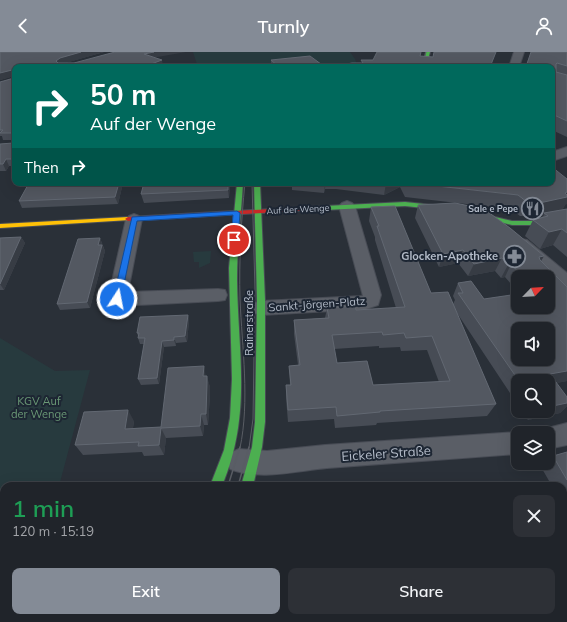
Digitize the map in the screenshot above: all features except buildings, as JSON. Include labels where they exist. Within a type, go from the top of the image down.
[{"type":"street","points":[[425,64],[428,52]]},
{"type":"street","points":[[518,64],[519,52]]},
{"type":"street","name":"Rainerstraße","points":[[227,459],[231,442],[236,393],[233,280],[240,186]]},
{"type":"street","name":"Rainerstraße","points":[[253,463],[260,422],[261,308],[257,186]]},
{"type":"street","name":"Auf der Wenge","points":[[0,226],[405,204],[433,206],[463,211],[504,222],[524,224],[537,223],[567,216]]},
{"type":"street","name":"Sankt-Jörgen-Platz","points":[[261,308],[366,302],[371,300],[372,295],[347,206]]},
{"type":"street","points":[[134,219],[117,299],[218,295]]},
{"type":"street","points":[[504,222],[507,231],[513,237],[567,284]]},
{"type":"street","points":[[555,437],[567,434]]},
{"type":"street","name":"Eickeler Straße","points":[[227,459],[253,463],[267,463],[325,457],[511,444]]},
{"type":"street","points":[[218,482],[227,459]]},
{"type":"street","points":[[248,482],[253,463]]},
{"type":"green space","points":[[193,52],[350,52],[357,64],[307,63],[197,64]]},
{"type":"green space","points":[[211,251],[210,263],[199,268],[199,262],[194,262],[193,252]]},
{"type":"green space","name":"KGV Auf der Wenge","points":[[0,338],[55,371],[90,370],[60,482],[0,482]]},
{"type":"tram line","points":[[423,64],[426,52]]},
{"type":"tram line","points":[[240,448],[243,430],[245,393],[240,299],[242,212],[245,186]]},
{"type":"tram line","points":[[249,448],[253,419],[255,290],[252,186]]},
{"type":"tram line","points":[[229,482],[240,447]]},
{"type":"tram line","points":[[239,482],[249,447]]},
{"type":"traffic: fast","points":[[425,64],[428,52]]},
{"type":"traffic: fast","points":[[218,482],[229,450],[235,418],[237,379],[233,268],[240,186]]},
{"type":"traffic: fast","points":[[248,482],[257,447],[260,422],[261,300],[257,186]]},
{"type":"traffic: fast","points":[[325,208],[405,204],[452,209],[512,223],[537,223],[567,216]]},
{"type":"traffic: slow","points":[[0,226],[128,219]]},
{"type":"traffic: jam","points":[[128,219],[325,208]]},
{"type":"place","name":"Sale e Pepe","points":[[533,208]]},
{"type":"place","name":"Glocken-Apotheke","points":[[514,256]]},
{"type":"route","points":[[117,299],[127,246],[134,219],[237,213],[234,240]]}]
